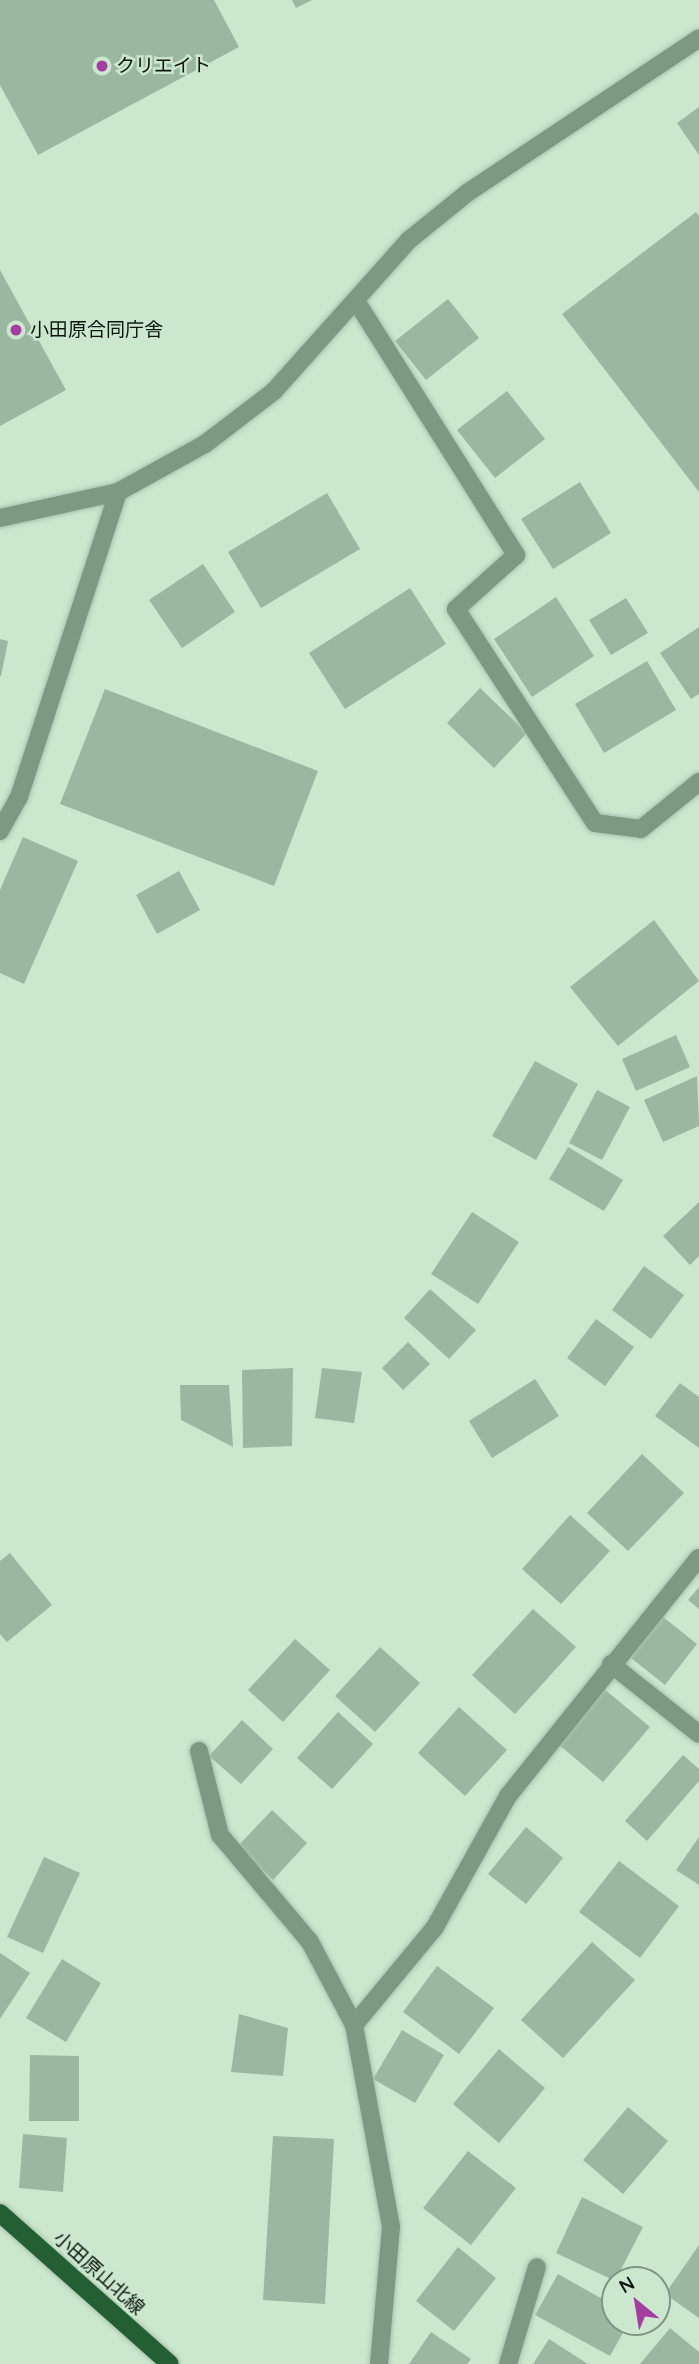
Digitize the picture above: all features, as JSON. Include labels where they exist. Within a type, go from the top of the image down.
[{"type":"main road","name":"小田原山北線","points":[[0,2213],[170,2364]]},
{"type":"street","points":[[0,518],[118,492],[205,444],[274,391],[358,304],[409,240],[467,193],[699,38]]},
{"type":"street","points":[[358,304],[516,555],[456,609],[595,823],[641,829],[699,782]]},
{"type":"street","points":[[0,831],[19,797],[118,492]]},
{"type":"street","points":[[354,2025],[435,1927],[508,1796],[611,1664],[699,1558]]},
{"type":"street","points":[[611,1664],[699,1734]]},
{"type":"street","points":[[199,1751],[220,1835],[310,1942],[354,2025],[391,2227],[379,2364]]},
{"type":"street","points":[[508,2364],[537,2267]]},
{"type":"building","name":"クリエイト","points":[[0,0],[214,0],[239,47],[38,155],[0,85]]},
{"type":"building","points":[[292,0],[312,0],[296,8]]},
{"type":"building","points":[[699,107],[699,155],[677,123]]},
{"type":"building","points":[[696,212],[699,216],[699,492],[562,314]]},
{"type":"building","name":"小田原合同庁舎","points":[[0,270],[66,390],[0,426]]},
{"type":"building","points":[[448,299],[479,338],[426,380],[395,341]]},
{"type":"building","points":[[507,391],[545,439],[495,478],[457,430]]},
{"type":"building","points":[[580,482],[611,533],[553,569],[521,519]]},
{"type":"building","points":[[327,493],[360,549],[261,608],[228,552]]},
{"type":"building","points":[[203,564],[235,612],[182,648],[149,600]]},
{"type":"building","points":[[410,588],[446,644],[345,709],[309,653]]},
{"type":"building","points":[[556,597],[594,656],[532,697],[494,639]]},
{"type":"building","points":[[626,598],[648,633],[611,655],[589,620]]},
{"type":"building","points":[[699,627],[699,694],[691,699],[660,653]]},
{"type":"building","points":[[0,639],[8,641],[1,676],[0,676]]},
{"type":"building","points":[[647,661],[676,710],[604,753],[575,704]]},
{"type":"building","points":[[480,688],[527,733],[494,768],[447,723]]},
{"type":"building","points":[[105,689],[318,771],[274,886],[60,804]]},
{"type":"building","points":[[23,837],[78,861],[24,984],[0,973],[0,890]]},
{"type":"building","points":[[179,871],[200,910],[157,934],[136,895]]},
{"type":"building","points":[[654,920],[699,981],[618,1046],[570,987]]},
{"type":"building","points":[[676,1035],[690,1067],[636,1091],[622,1059]]},
{"type":"building","points":[[535,1061],[578,1084],[536,1160],[492,1136]]},
{"type":"building","points":[[697,1076],[699,1126],[663,1142],[644,1100]]},
{"type":"building","points":[[597,1090],[630,1107],[602,1160],[569,1143]]},
{"type":"building","points":[[568,1147],[623,1180],[604,1211],[549,1179]]},
{"type":"building","points":[[699,1202],[699,1256],[690,1265],[663,1236]]},
{"type":"building","points":[[472,1212],[519,1242],[478,1304],[431,1274]]},
{"type":"building","points":[[644,1266],[684,1295],[651,1339],[612,1310]]},
{"type":"building","points":[[430,1289],[476,1330],[449,1359],[404,1318]]},
{"type":"building","points":[[596,1319],[634,1347],[605,1386],[567,1358]]},
{"type":"building","points":[[408,1342],[430,1364],[403,1390],[382,1368]]},
{"type":"building","points":[[293,1368],[292,1446],[243,1448],[242,1370]]},
{"type":"building","points":[[322,1368],[362,1372],[354,1423],[315,1418]]},
{"type":"building","points":[[535,1379],[559,1416],[492,1458],[469,1421]]},
{"type":"building","points":[[680,1383],[699,1397],[699,1448],[655,1416]]},
{"type":"building","points":[[180,1385],[229,1385],[233,1447],[181,1420]]},
{"type":"building","points":[[642,1454],[684,1493],[628,1551],[587,1513]]},
{"type":"building","points":[[570,1515],[610,1551],[561,1604],[522,1569]]},
{"type":"building","points":[[10,1553],[52,1605],[7,1642],[0,1634],[0,1561]]},
{"type":"building","points":[[699,1587],[699,1609],[688,1600]]},
{"type":"building","points":[[533,1609],[576,1647],[515,1714],[472,1675]]},
{"type":"building","points":[[663,1617],[697,1644],[665,1685],[631,1658]]},
{"type":"building","points":[[295,1639],[330,1670],[283,1722],[248,1690]]},
{"type":"building","points":[[380,1647],[420,1683],[375,1732],[335,1696]]},
{"type":"building","points":[[603,1688],[650,1727],[603,1782],[557,1743]]},
{"type":"building","points":[[459,1707],[507,1750],[465,1796],[418,1753]]},
{"type":"building","points":[[338,1712],[373,1744],[332,1789],[297,1758]]},
{"type":"building","points":[[242,1720],[273,1749],[241,1784],[209,1756]]},
{"type":"building","points":[[683,1755],[699,1769],[699,1781],[647,1841],[625,1821]]},
{"type":"building","points":[[272,1810],[307,1843],[273,1880],[237,1847]]},
{"type":"building","points":[[526,1827],[563,1858],[526,1904],[488,1874]]},
{"type":"building","points":[[699,1837],[699,1885],[676,1870]]},
{"type":"building","points":[[44,1857],[80,1873],[43,1953],[7,1937]]},
{"type":"building","points":[[619,1861],[679,1906],[640,1958],[579,1912]]},
{"type":"building","points":[[592,1942],[635,1980],[563,2058],[521,2020]]},
{"type":"building","points":[[0,1953],[30,1973],[0,2019]]},
{"type":"building","points":[[62,1959],[101,1983],[66,2042],[26,2018]]},
{"type":"building","points":[[437,1966],[494,2008],[459,2054],[403,2012]]},
{"type":"building","points":[[239,2014],[288,2028],[283,2076],[231,2072]]},
{"type":"building","points":[[402,2030],[444,2055],[415,2103],[373,2079]]},
{"type":"building","points":[[499,2049],[545,2088],[499,2143],[453,2104]]},
{"type":"building","points":[[30,2055],[79,2056],[79,2121],[29,2121]]},
{"type":"building","points":[[628,2107],[668,2141],[623,2194],[583,2160]]},
{"type":"building","points":[[23,2134],[67,2138],[63,2192],[19,2188]]},
{"type":"building","points":[[273,2136],[334,2139],[325,2304],[263,2300]]},
{"type":"building","points":[[468,2151],[516,2188],[471,2245],[423,2208]]},
{"type":"building","points":[[582,2197],[643,2227],[623,2266],[601,2266],[601,2274],[556,2253]]},
{"type":"building","points":[[699,2245],[699,2318],[671,2298],[671,2285]]},
{"type":"building","points":[[458,2247],[496,2278],[454,2331],[416,2301]]},
{"type":"building","points":[[558,2274],[601,2298],[601,2336],[621,2336],[610,2356],[535,2315]]},
{"type":"building","points":[[671,2329],[699,2352],[699,2364],[640,2364],[663,2336],[671,2336]]},
{"type":"building","points":[[431,2332],[471,2359],[467,2364],[409,2364]]},
{"type":"building","points":[[549,2339],[588,2364],[533,2364]]},
{"type":"place","name":"クリエイト","points":[[102,66]]},
{"type":"place","name":"小田原合同庁舎","points":[[16,330]]}]
